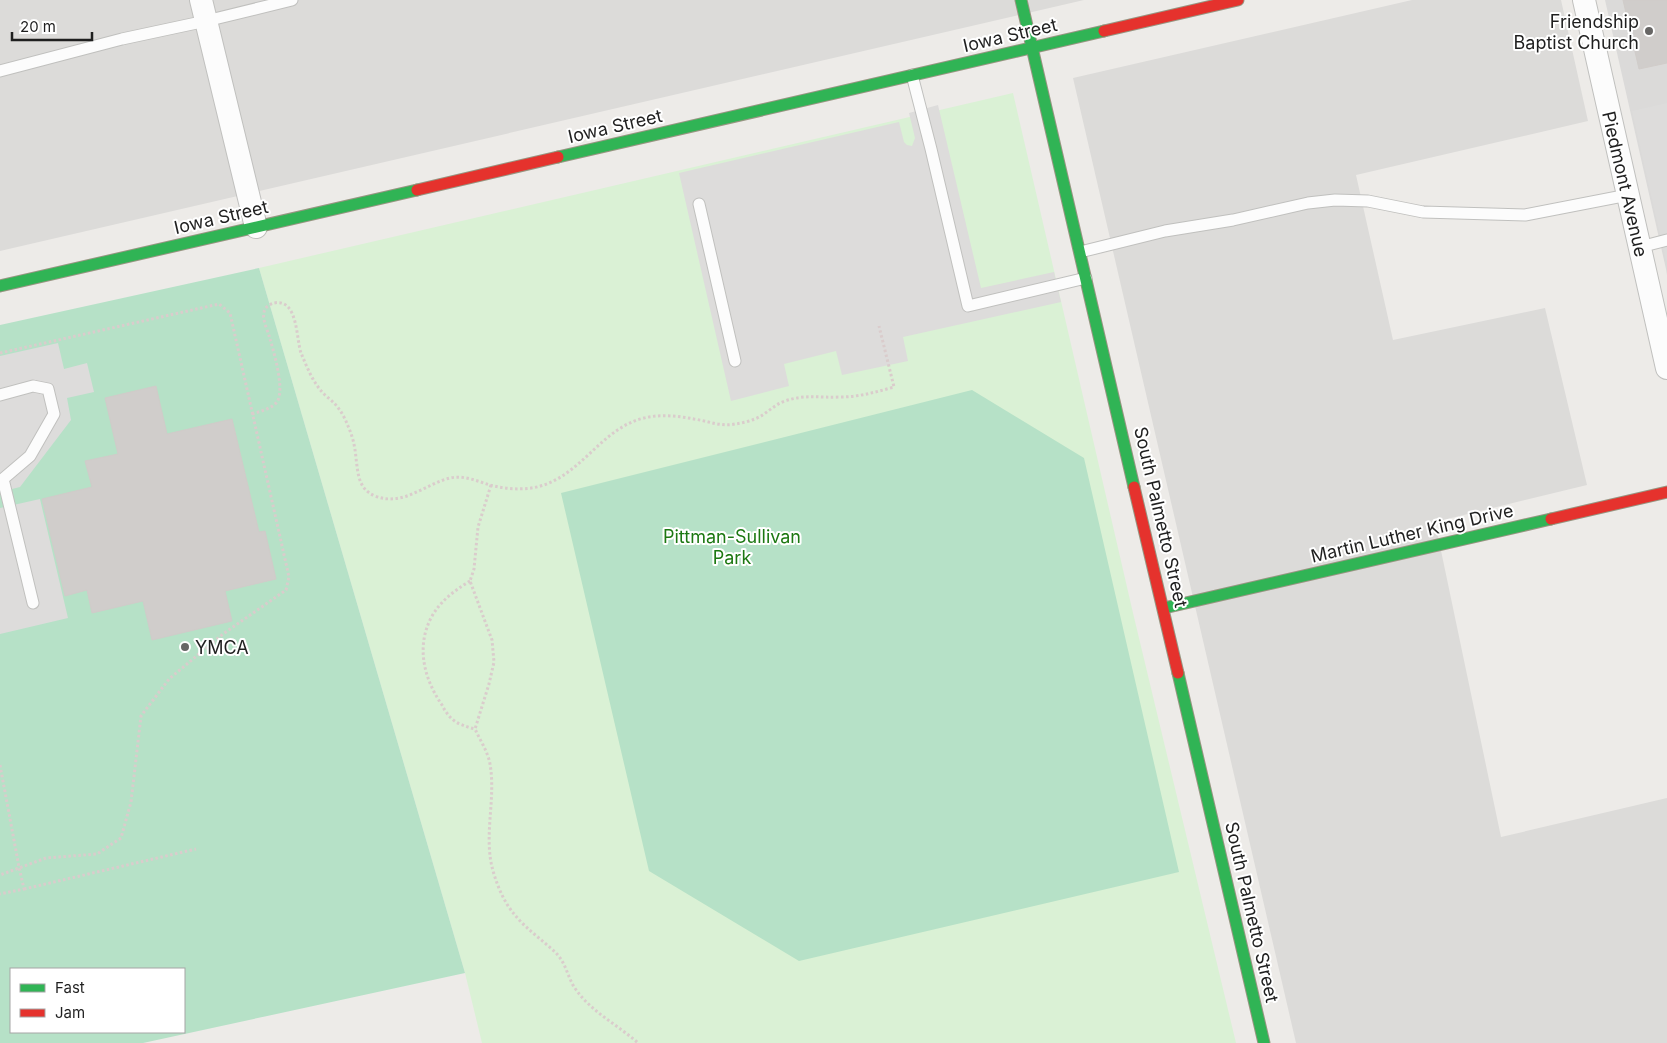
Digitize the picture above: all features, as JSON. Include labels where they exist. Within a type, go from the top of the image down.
[{"type":"street","name":"South Palmetto Street","points":[[1021,0],[1264,1043]]},
{"type":"street","name":"Iowa Street","points":[[0,286],[1238,0]]},
{"type":"street","name":"Piedmont Avenue","points":[[1584,0],[1667,368]]},
{"type":"street","points":[[204,11],[256,227]]},
{"type":"street","name":"Martin Luther King Drive","points":[[1164,608],[1667,492]]},
{"type":"lane","points":[[0,71],[122,39],[204,11],[292,0]]},
{"type":"lane","points":[[912,75],[968,306],[1087,278]]},
{"type":"lane","points":[[1080,252],[1165,231],[1233,220],[1308,203],[1335,200],[1368,201],[1423,212],[1525,215],[1628,194]]},
{"type":"lane","points":[[699,204],[735,360]]},
{"type":"lane","points":[[1640,246],[1667,240]]},
{"type":"lane","points":[[0,395],[34,386],[48,389],[54,414],[30,456],[2,480],[33,603]]},
{"type":"path","points":[[252,414],[267,410],[276,404],[280,395],[275,357],[264,320],[264,311],[274,303],[283,303],[290,308],[294,315],[299,346],[316,385],[341,412],[348,426],[354,442],[359,480],[365,490],[376,496],[388,499],[401,498],[416,494],[454,477],[468,478],[491,485],[519,489],[548,484],[564,475],[614,432],[642,418],[676,416],[720,425],[734,424],[760,417],[784,402],[814,396],[837,398],[860,396],[894,387],[879,326]]},
{"type":"path","points":[[0,353],[219,304],[230,313],[289,577],[286,590],[223,634],[169,679],[141,716],[131,802],[121,838],[97,854],[46,858],[0,875]]},
{"type":"path","points":[[491,485],[478,526],[474,569],[470,581],[492,640],[494,662],[490,684],[475,729],[490,762],[492,781],[489,822],[490,854],[493,869],[504,898],[514,915],[559,956],[575,989],[584,1000],[600,1015],[638,1043]]},
{"type":"path","points":[[470,581],[454,590],[444,600],[432,618],[423,638],[428,683],[448,715],[459,724],[475,729]]},
{"type":"path","points":[[0,765],[24,889]]},
{"type":"path","points":[[0,894],[196,849]]},
{"type":"shaded area","points":[[0,0],[1084,0],[0,251]]},
{"type":"shaded area","points":[[1412,0],[1561,0],[1588,121],[1356,175],[1393,340],[1545,308],[1587,485],[1435,522],[1501,837],[1667,798],[1667,1043],[1296,1043],[1073,78]]},
{"type":"shaded area","points":[[1605,0],[1667,0],[1667,275],[1666,269]]},
{"type":"shaded area","points":[[1667,103],[1667,260],[1666,261],[1632,111]]},
{"type":"shaded area","points":[[938,105],[981,288],[1054,272],[1061,302],[903,337],[908,361],[842,375],[836,351],[784,364],[789,386],[731,401],[679,173],[899,122],[904,142],[912,146],[915,138],[909,113]]},
{"type":"shaded area","points":[[58,343],[64,369],[87,363],[94,392],[67,398],[71,420],[20,487],[0,492],[0,356]]},
{"type":"shaded area","points":[[40,499],[68,618],[0,634],[0,508]]},
{"type":"green space","name":"Pittman-Sullivan Park","points":[[1013,93],[1133,613],[1236,1043],[482,1043],[465,973],[259,268]]},
{"type":"green space","name":"YMCA","points":[[259,268],[465,973],[143,1043],[0,1043],[0,325]]},
{"type":"green space","points":[[972,390],[1084,458],[1179,872],[799,961],[649,871],[561,493]]},
{"type":"building","name":"Friendship Baptist Church","points":[[1623,0],[1667,0],[1667,63],[1639,69]]},
{"type":"building","points":[[156,386],[167,434],[232,419],[259,532],[265,531],[276,579],[225,591],[232,621],[152,640],[143,601],[92,613],[87,590],[65,596],[42,499],[92,487],[85,461],[118,454],[105,398]]},
{"type":"traffic: fast","points":[[1021,0],[1134,487]]},
{"type":"traffic: fast","points":[[558,157],[1104,31]]},
{"type":"traffic: fast","points":[[0,286],[417,190]]},
{"type":"traffic: fast","points":[[1164,608],[1551,519]]},
{"type":"traffic: fast","points":[[1178,673],[1264,1043]]},
{"type":"traffic: jam","points":[[1104,31],[1238,0]]},
{"type":"traffic: jam","points":[[417,190],[558,157]]},
{"type":"traffic: jam","points":[[1134,487],[1178,673]]},
{"type":"traffic: jam","points":[[1551,519],[1667,492]]},
{"type":"place","name":"Friendship Baptist Church","points":[[1649,31]]},
{"type":"place","name":"YMCA","points":[[185,647]]}]
